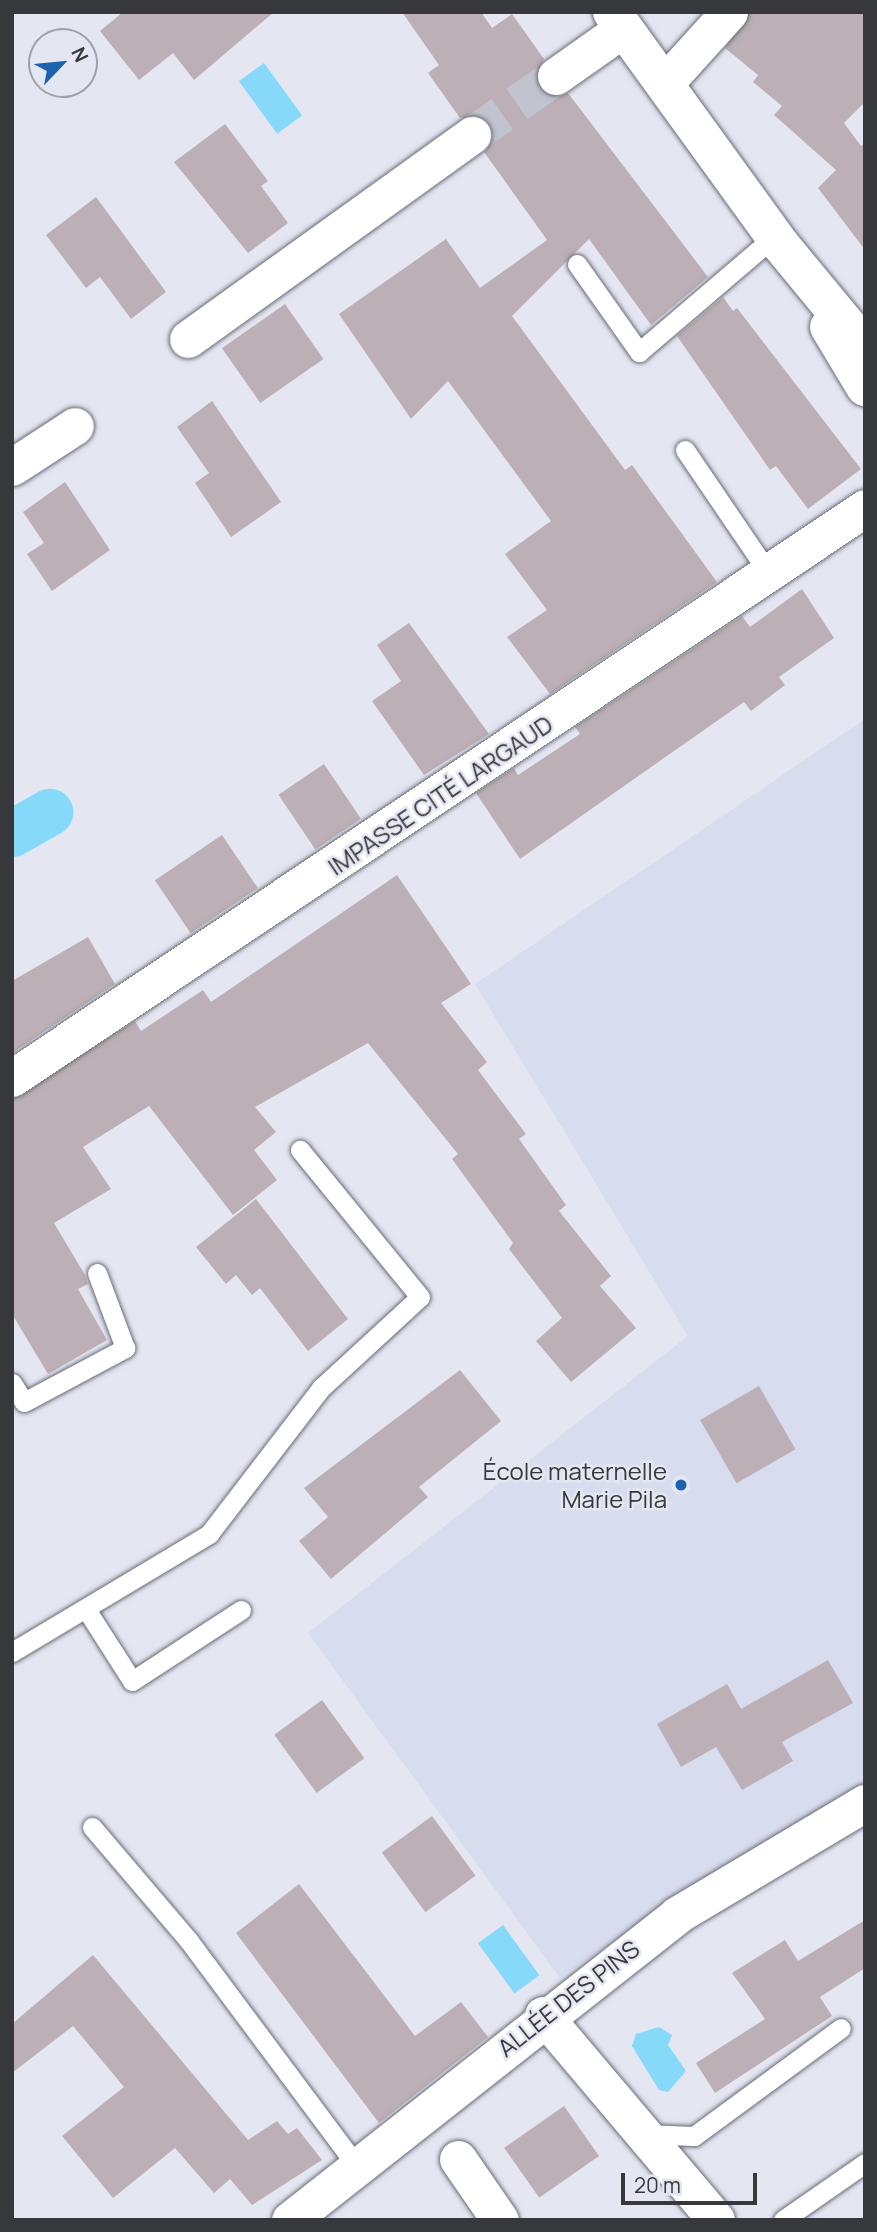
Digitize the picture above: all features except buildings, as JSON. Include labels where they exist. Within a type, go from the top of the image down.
[{"type":"main road","points":[[618,20],[777,240],[862,370]]},
{"type":"street","points":[[664,84],[729,12]]},
{"type":"street","points":[[556,76],[618,20]]},
{"type":"street","points":[[188,339],[472,135]]},
{"type":"street","points":[[12,467],[75,426]]},
{"type":"street","name":"IMPASSE CITÉ LARGAUD","points":[[12,1078],[865,508]]},
{"type":"street","name":"ALLÉE DES PINS","points":[[290,2220],[543,2015],[677,1915],[865,1803]]},
{"type":"street","points":[[543,2015],[716,2220]]},
{"type":"street","points":[[458,2159],[500,2220]]},
{"type":"lane","points":[[577,264],[639,352],[777,240]]},
{"type":"lane","points":[[685,450],[768,572]]},
{"type":"lane","points":[[12,1652],[209,1534],[321,1388],[420,1297],[300,1150]]},
{"type":"lane","points":[[12,1383],[24,1402],[125,1348],[97,1273]]},
{"type":"lane","points":[[86,1609],[132,1681],[241,1610]]},
{"type":"lane","points":[[92,1827],[189,1941],[357,2166]]},
{"type":"lane","points":[[644,2134],[694,2136],[841,2028]]},
{"type":"lane","points":[[783,2220],[865,2162]]},
{"type":"shaded area","name":"École maternelle Marie Pila","points":[[865,719],[865,1789],[686,1892],[560,1978],[308,1633],[688,1336],[475,984]]},
{"type":"water","points":[[264,63],[302,116],[277,134],[239,81]]},
{"type":"water","points":[[503,1925],[539,1975],[514,1993],[478,1943]]},
{"type":"water","points":[[659,2027],[672,2035],[668,2045],[686,2071],[668,2092],[659,2090],[632,2046],[636,2034]]},
{"type":"waterway","points":[[12,833],[49,812]]},
{"type":"tunnel","points":[[472,135],[556,76]]},
{"type":"place","name":"École maternelle Marie Pila","points":[[681,1485]]}]
